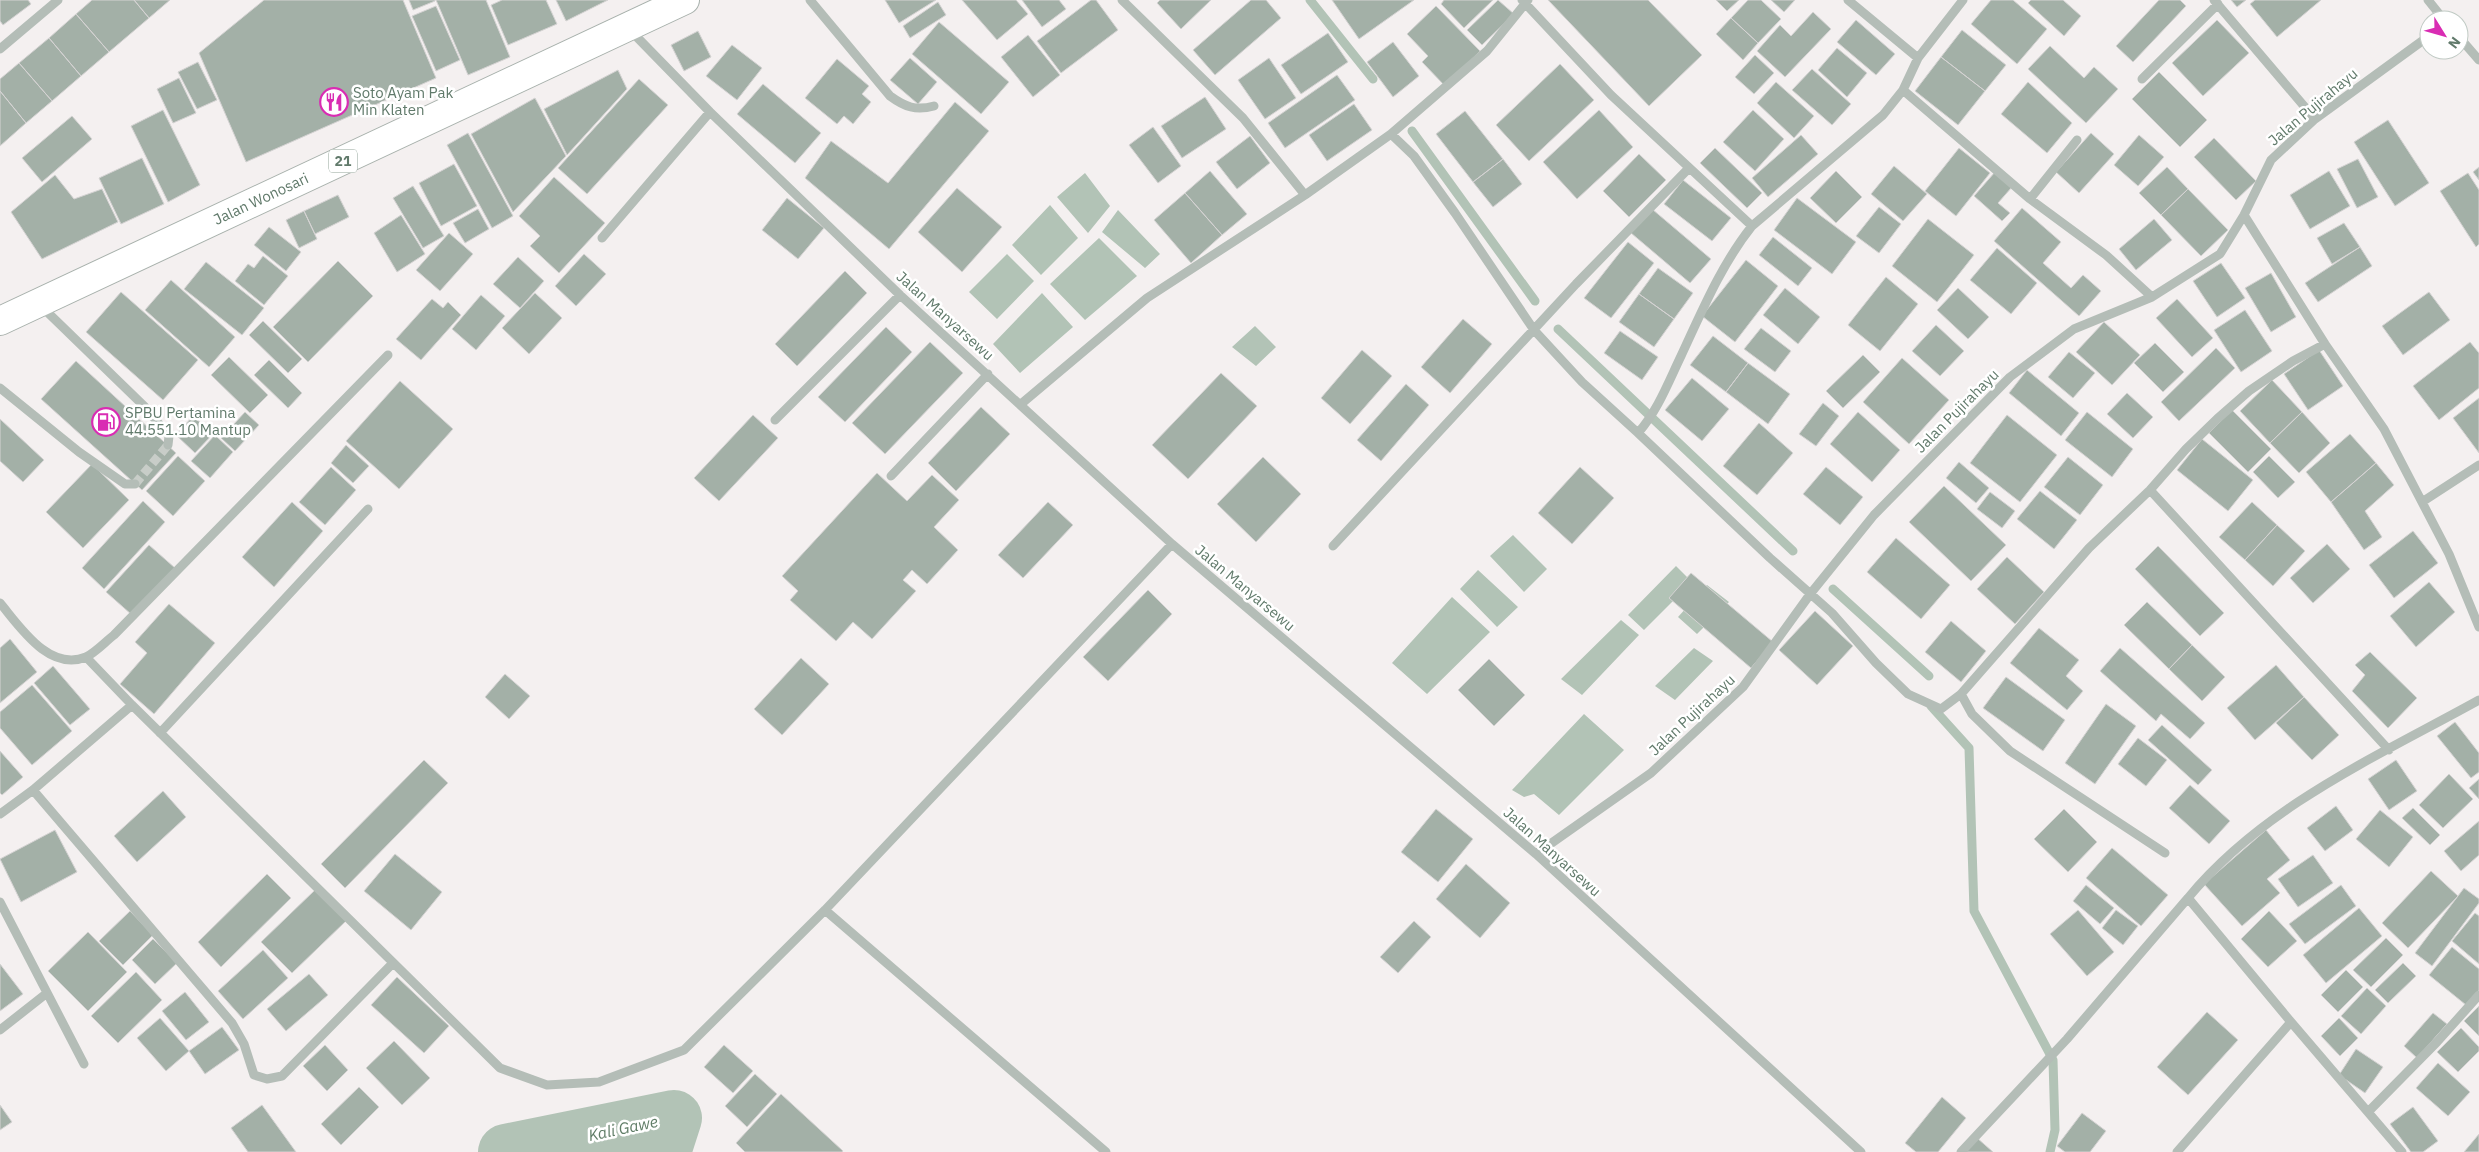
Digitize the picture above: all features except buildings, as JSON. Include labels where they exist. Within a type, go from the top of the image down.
[{"type":"highway","name":"Jalan Wonosari","points":[[15,312],[685,0]]},
{"type":"street","points":[[0,49],[58,0]]},
{"type":"street","points":[[810,0],[890,96],[905,107],[922,110],[934,106]]},
{"type":"street","points":[[1122,0],[1243,118],[1305,195]]},
{"type":"street","points":[[1848,0],[1918,58]]},
{"type":"street","points":[[1641,429],[1656,411],[1711,291],[1735,248],[1752,226],[1876,121],[1903,90],[1918,58],[1962,0]]},
{"type":"street","points":[[2428,0],[2436,10]]},
{"type":"street","points":[[1021,404],[1147,298],[1305,195],[1394,131],[1487,52],[1525,1],[1611,95],[1752,226]]},
{"type":"street","points":[[2142,79],[2216,2],[2315,119]]},
{"type":"street","name":"Jalan Manyarsewu","points":[[627,28],[710,112],[900,294],[1172,544],[1536,854],[1861,1152]]},
{"type":"street","name":"Jalan Pujirahayu","points":[[1536,854],[1651,773],[1743,687],[1810,593],[1874,515],[2010,377],[2074,329],[2152,297],[2220,254],[2244,215],[2271,160],[2315,119],[2419,43]]},
{"type":"street","points":[[2469,48],[2479,60]]},
{"type":"street","points":[[1903,90],[2030,199],[2106,255],[2152,297]]},
{"type":"street","points":[[602,238],[710,112]]},
{"type":"street","points":[[1394,131],[1455,213],[1534,330],[1582,382],[1641,429],[1770,558],[1810,593],[1908,694],[1941,709],[1961,694],[2089,548],[2150,490],[2186,449],[2250,391],[2293,360],[2325,344]]},
{"type":"street","points":[[2030,199],[2077,140]]},
{"type":"street","points":[[1333,546],[1463,404],[1689,168]]},
{"type":"street","points":[[2244,215],[2325,344],[2384,429],[2449,554],[2479,627]]},
{"type":"street","points":[[775,420],[900,294]]},
{"type":"street","points":[[15,312],[144,406],[169,436],[168,445]]},
{"type":"street","points":[[0,603],[44,650],[62,660],[86,657],[114,636],[388,355]]},
{"type":"street","points":[[891,476],[988,374]]},
{"type":"street","points":[[0,388],[79,452],[125,484],[135,484]]},
{"type":"street","points":[[2422,502],[2479,465]]},
{"type":"street","points":[[2150,490],[2389,750]]},
{"type":"street","points":[[160,733],[368,509]]},
{"type":"street","points":[[86,657],[160,733],[500,1068],[546,1085],[599,1082],[684,1050],[824,910],[1172,544]]},
{"type":"street","points":[[1961,694],[1972,714],[2010,751],[2166,854]]},
{"type":"street","points":[[1961,1152],[2067,1039],[2188,898],[2235,848],[2298,800],[2479,700]]},
{"type":"street","points":[[0,814],[33,790],[132,705]]},
{"type":"street","points":[[33,790],[232,1022],[244,1044],[254,1075],[267,1080],[282,1076],[393,963]]},
{"type":"street","points":[[2188,898],[2402,1152]]},
{"type":"street","points":[[0,902],[84,1064]]},
{"type":"street","points":[[824,910],[1106,1152]]},
{"type":"street","points":[[0,1030],[47,993]]},
{"type":"street","points":[[2369,1111],[2479,995]]},
{"type":"street","points":[[2177,1152],[2291,1022]]},
{"type":"shaded area","points":[[1085,173],[1110,206],[1088,233],[1057,197]]},
{"type":"shaded area","points":[[1050,205],[1078,238],[1041,275],[1012,245]]},
{"type":"shaded area","points":[[1118,210],[1160,254],[1145,268],[1102,232]]},
{"type":"shaded area","points":[[1099,238],[1137,276],[1085,320],[1050,284]]},
{"type":"shaded area","points":[[1007,254],[1034,281],[997,319],[969,292]]},
{"type":"shaded area","points":[[1042,293],[1073,327],[1020,373],[993,344]]},
{"type":"shaded area","points":[[1255,326],[1276,347],[1256,366],[1232,347]]},
{"type":"shaded area","points":[[1513,535],[1547,569],[1524,592],[1490,556]]},
{"type":"shaded area","points":[[1676,566],[1692,582],[1644,630],[1628,615]]},
{"type":"shaded area","points":[[1478,570],[1518,607],[1497,627],[1460,589]]},
{"type":"shaded area","points":[[1707,585],[1729,602],[1697,634],[1678,617]]},
{"type":"shaded area","points":[[1452,597],[1490,632],[1427,694],[1392,663]]},
{"type":"shaded area","points":[[1621,620],[1639,635],[1582,695],[1561,679]]},
{"type":"shaded area","points":[[1694,648],[1713,661],[1675,700],[1655,686]]},
{"type":"shaded area","points":[[1584,714],[1624,750],[1559,815],[1534,794],[1524,797],[1512,790]]},
{"type":"waterway","points":[[1310,0],[1373,79]]},
{"type":"waterway","points":[[1412,131],[1535,301]]},
{"type":"waterway","points":[[1558,329],[1793,551]]},
{"type":"waterway","points":[[1833,589],[1929,676]]},
{"type":"waterway","points":[[1931,706],[1969,748],[1974,911],[2053,1060],[2055,1130],[2050,1152]]},
{"type":"waterway","name":"Kali Gawe","points":[[506,1152],[674,1118],[663,1152]]},
{"type":"tunnel","points":[[135,484],[168,445]]},
{"type":"place","name":"Soto Ayam Pak Min Klaten","points":[[334,102]]},
{"type":"place","name":"SPBU Pertamina 44.551.10 Mantup","points":[[106,422]]}]
